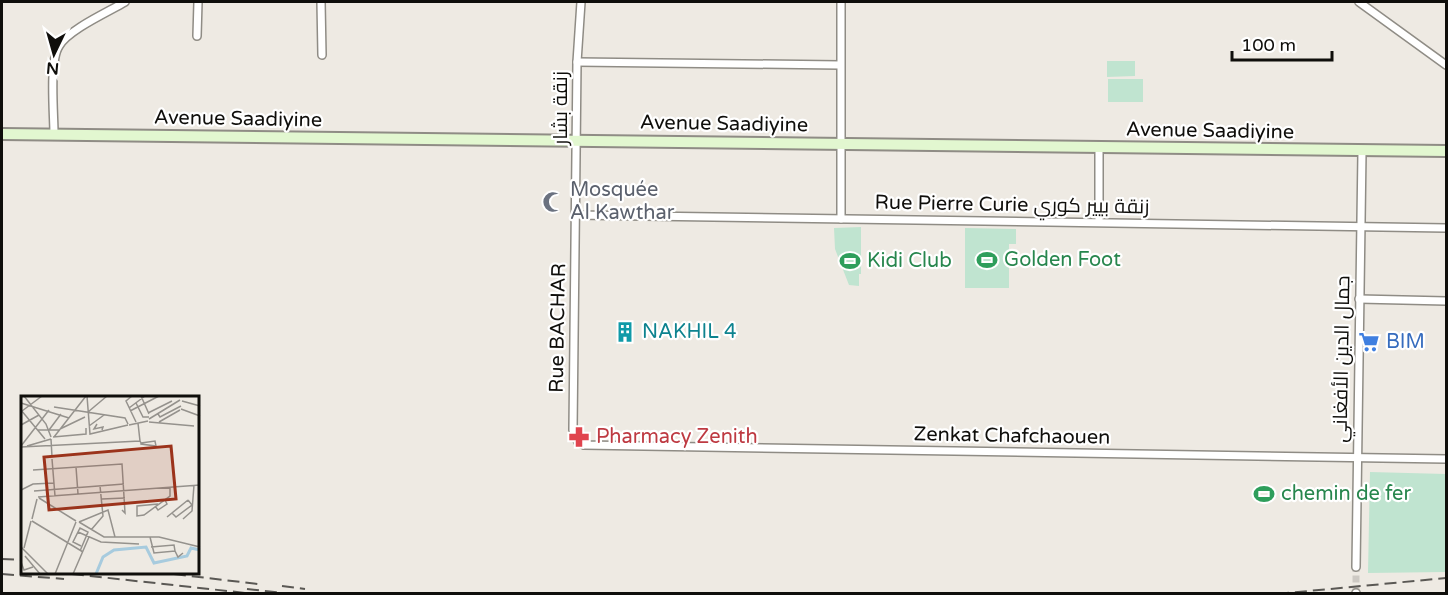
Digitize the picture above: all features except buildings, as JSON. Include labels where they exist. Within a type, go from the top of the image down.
[{"type":"main road","name":"Avenue Saadiyine","points":[[2,134],[1362,152],[1446,151]]},
{"type":"street","points":[[54,134],[55,61],[58,47],[68,36],[125,2]]},
{"type":"street","points":[[197,36],[198,2]]},
{"type":"street","points":[[321,2],[322,55]]},
{"type":"street","name":"زنقة بشار","points":[[576,214],[577,62],[581,2]]},
{"type":"street","points":[[841,2],[841,219]]},
{"type":"street","points":[[1359,2],[1446,65]]},
{"type":"street","points":[[577,62],[840,65]]},
{"type":"street","points":[[1099,147],[1099,222]]},
{"type":"street","name":"جمال الدين الأفغاني","points":[[1356,567],[1362,152]]},
{"type":"street","name":"Rue Pierre Curie زنقة بيير كوري","points":[[576,214],[1446,228]]},
{"type":"street","name":"Rue BACHAR","points":[[576,214],[573,430],[578,442]]},
{"type":"street","points":[[1359,299],[1446,301]]},
{"type":"street","name":"Zenkat Chafchaouen","points":[[578,442],[585,445],[823,450],[1446,459]]},
{"type":"green space","points":[[1107,61],[1135,61],[1135,76],[1107,77]]},
{"type":"green space","points":[[1108,79],[1143,79],[1143,102],[1108,102]]},
{"type":"green space","name":"Kidi Club","points":[[861,227],[859,286],[849,285],[835,249],[834,228]]},
{"type":"green space","name":"Golden Foot","points":[[965,228],[1016,229],[1016,244],[1009,244],[1009,288],[965,288]]},
{"type":"green space","points":[[1370,472],[1446,474],[1446,572],[1368,573]]},
{"type":"tunnel","points":[[1356,567],[1356,593]]},
{"type":"railway","points":[[2,559],[21,560]]},
{"type":"railway","points":[[2,574],[64,579]]},
{"type":"railway","points":[[72,574],[255,594]]},
{"type":"railway","points":[[173,574],[258,584]]},
{"type":"railway","points":[[1277,594],[1446,578]]},
{"type":"railway","points":[[282,586],[305,589]]},
{"type":"railway","points":[[247,589],[292,594]]},
{"type":"place","name":"Mosquée Al Kawthar","points":[[553,202]]},
{"type":"place","name":"Golden Foot","points":[[987,260]]},
{"type":"place","name":"Kidi Club","points":[[850,261]]},
{"type":"place","name":"NAKHIL 4","points":[[625,332]]},
{"type":"place","name":"BIM","points":[[1369,342]]},
{"type":"place","name":"Pharmacy Zenith","points":[[579,437]]},
{"type":"place","name":"chemin de fer","points":[[1264,494]]}]
